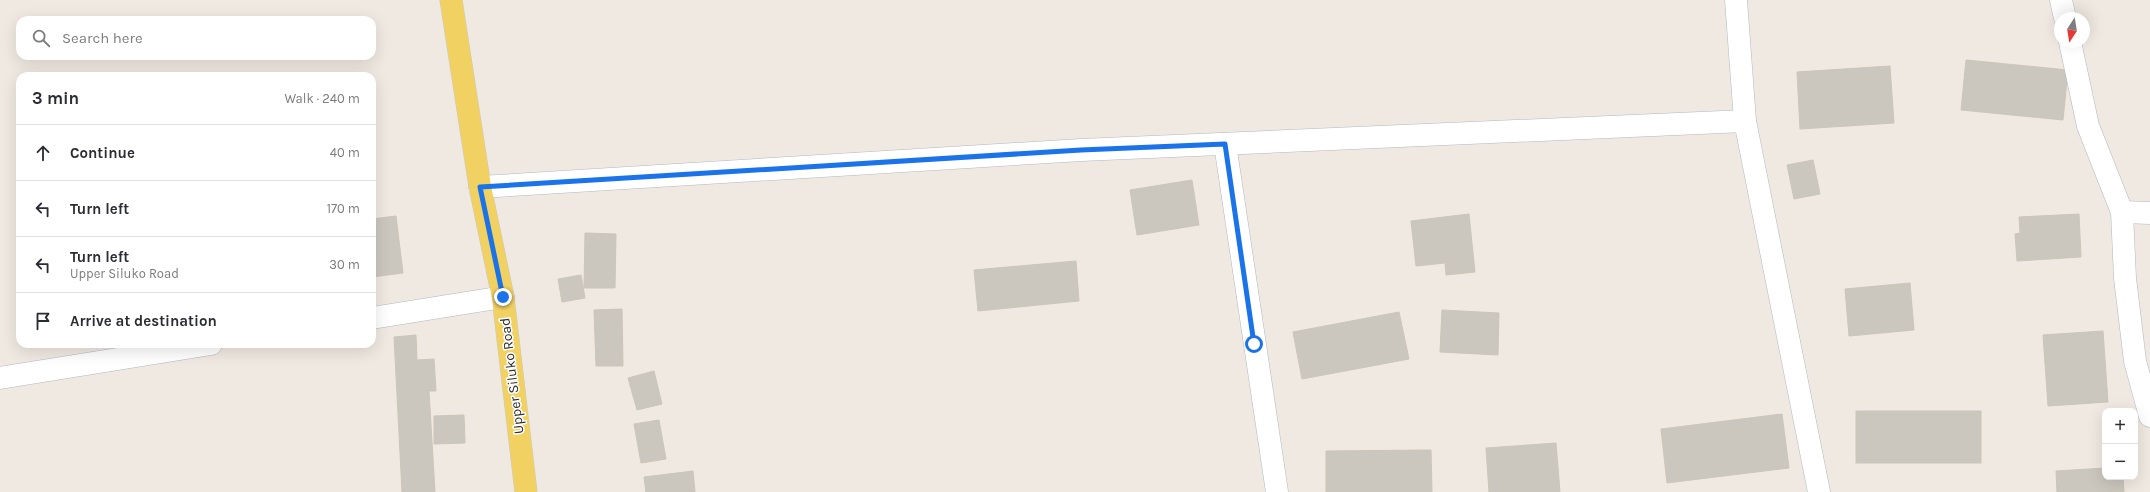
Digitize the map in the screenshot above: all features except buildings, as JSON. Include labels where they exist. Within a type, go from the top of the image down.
[{"type":"main road","name":"Upper Siluko Road","points":[[451,0],[480,187],[503,297],[526,492]]},
{"type":"street","points":[[1736,0],[1746,120],[1819,492]]},
{"type":"street","points":[[2061,0],[2064,12]]},
{"type":"street","points":[[2071,48],[2088,126],[2122,212],[2125,278],[2135,361],[2150,416]]},
{"type":"street","points":[[480,187],[1065,151],[1746,120]]},
{"type":"street","points":[[1225,144],[1277,492]]},
{"type":"street","points":[[2122,212],[2150,213]]},
{"type":"street","points":[[376,317],[503,297]]},
{"type":"street","points":[[0,378],[187,348]]},
{"type":"route","points":[[503,297],[480,187],[1081,150],[1225,144],[1254,344]]}]
